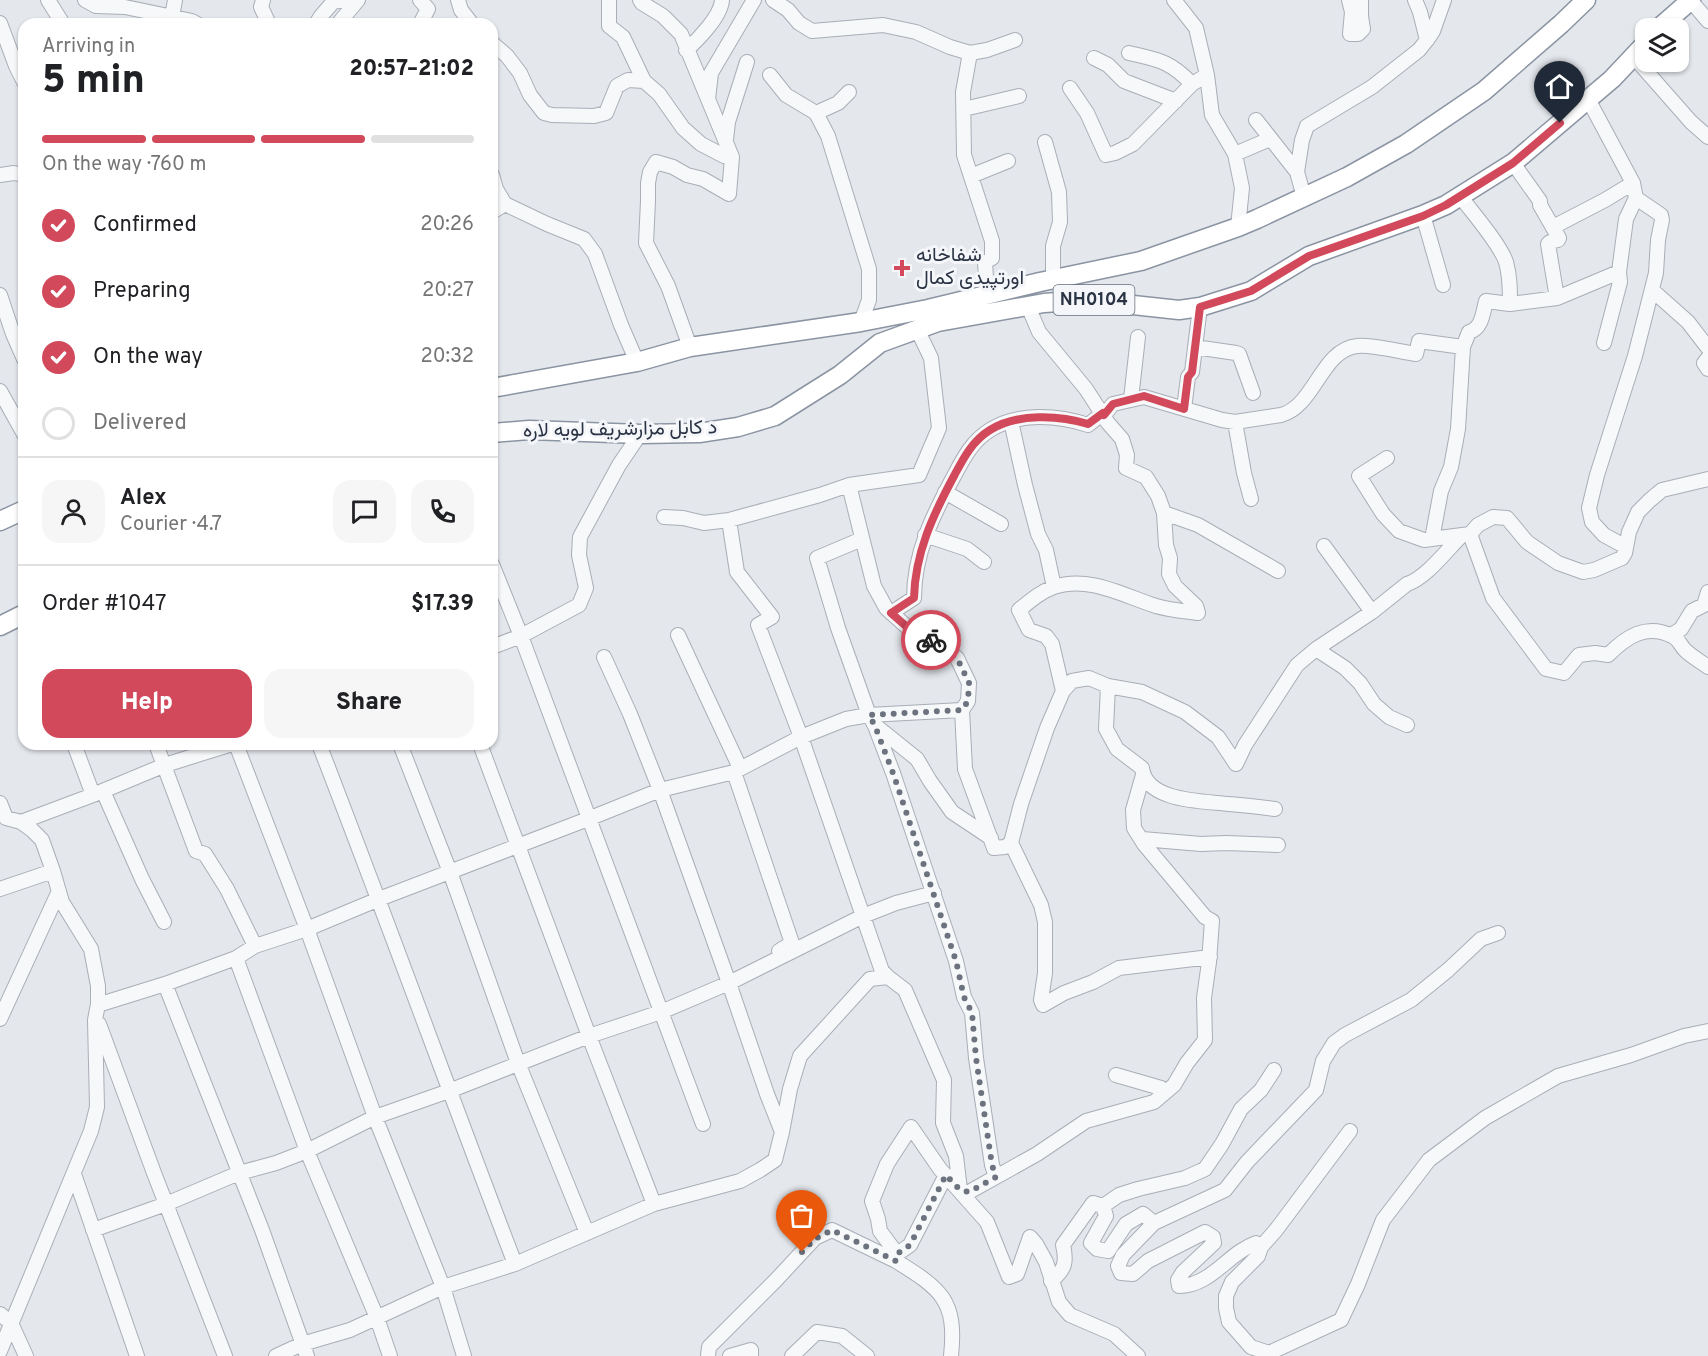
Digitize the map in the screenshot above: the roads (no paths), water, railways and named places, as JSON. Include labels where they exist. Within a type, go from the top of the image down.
[{"type":"highway","points":[[1670,18],[1691,0]]},
{"type":"highway","name":"NH0104","points":[[498,387],[637,363],[690,347],[868,321],[987,296],[1141,261],[1238,227],[1347,177],[1406,144],[1484,90],[1579,3]]},
{"type":"highway","name":"د کابل مزارشریف لویه لاره","points":[[498,433],[529,430],[640,434],[699,433],[738,427],[775,416],[840,375],[880,343],[938,322],[1044,303],[1088,300],[1179,309],[1200,307],[1251,291],[1309,256],[1423,216],[1446,205],[1513,163],[1612,79],[1635,53]]},
{"type":"highway","points":[[0,520],[18,512]]},
{"type":"highway","points":[[0,626],[18,619]]},
{"type":"street","points":[[48,0],[59,18]]},
{"type":"street","points":[[172,17],[175,0]]},
{"type":"street","points":[[263,0],[261,8],[266,18]]},
{"type":"street","points":[[320,18],[334,1],[351,0]]},
{"type":"street","points":[[343,18],[358,0]]},
{"type":"street","points":[[420,0],[428,9],[423,18]]},
{"type":"street","points":[[609,0],[609,26],[622,37],[644,81],[659,94],[683,128],[701,144],[724,156],[732,157]]},
{"type":"street","points":[[640,0],[663,16],[681,34],[732,157],[729,194],[703,179],[656,162],[650,172],[646,243],[668,286],[690,347]]},
{"type":"street","points":[[687,50],[711,23],[722,6],[722,0]]},
{"type":"street","points":[[708,99],[711,73],[754,0]]},
{"type":"street","points":[[773,0],[812,31],[883,25],[900,27],[970,53],[987,50],[1015,40]]},
{"type":"street","points":[[1174,0],[1196,28],[1207,75],[1212,115],[1235,154],[1242,188],[1238,227]]},
{"type":"street","points":[[1349,0],[1352,12],[1350,34],[1358,34],[1363,29],[1362,0]]},
{"type":"street","points":[[1414,0],[1420,12],[1427,40]]},
{"type":"street","points":[[1297,172],[1306,126],[1372,87],[1419,50],[1433,31],[1444,0]]},
{"type":"street","points":[[1691,0],[1708,21]]},
{"type":"street","points":[[93,2],[177,18]]},
{"type":"street","points":[[462,3],[469,18]]},
{"type":"street","points":[[1,31],[18,70]]},
{"type":"street","points":[[498,48],[520,73],[530,95],[544,113],[552,116],[594,116],[606,113],[617,86],[628,80],[644,81]]},
{"type":"street","points":[[970,53],[963,92],[964,155],[992,241],[992,258],[985,262],[987,296]]},
{"type":"street","points":[[1129,53],[1161,60],[1179,70],[1192,84]]},
{"type":"street","points":[[1094,58],[1108,65],[1124,81],[1176,101]]},
{"type":"street","points":[[726,142],[728,122],[747,62]]},
{"type":"street","points":[[1655,72],[1691,122],[1708,137]]},
{"type":"street","points":[[770,75],[786,95],[816,113],[828,136],[869,269],[868,321],[880,343]]},
{"type":"street","points":[[1070,88],[1087,113],[1106,155],[1133,144],[1192,84],[1207,75]]},
{"type":"street","points":[[816,113],[838,103],[849,92]]},
{"type":"street","points":[[964,109],[1019,96]]},
{"type":"street","points":[[1588,99],[1633,183],[1636,198],[1626,219],[1619,272],[1620,282],[1604,343]]},
{"type":"street","points":[[1256,120],[1297,172],[1304,197]]},
{"type":"street","points":[[1235,154],[1270,139]]},
{"type":"street","points":[[1045,142],[1059,192],[1059,222],[1053,246],[1053,280]]},
{"type":"street","points":[[971,176],[1008,161]]},
{"type":"street","points":[[1513,163],[1540,201],[1540,205],[1559,238],[1548,244],[1557,298]]},
{"type":"street","points":[[0,175],[18,174]]},
{"type":"street","points":[[1553,227],[1633,183]]},
{"type":"street","points":[[498,192],[505,204],[585,239],[595,254],[637,363]]},
{"type":"street","points":[[1460,196],[1487,231],[1505,260],[1509,279],[1510,304]]},
{"type":"street","points":[[1626,547],[1604,535],[1592,522],[1589,508],[1635,356],[1656,273],[1662,220],[1660,215],[1636,198]]},
{"type":"street","points":[[498,208],[505,204]]},
{"type":"street","points":[[1423,216],[1443,285]]},
{"type":"street","points":[[1432,539],[1441,490],[1451,467],[1456,438],[1463,346],[1469,332],[1479,327],[1486,301],[1510,304],[1557,298],[1619,272]]},
{"type":"street","points":[[1652,290],[1688,322],[1708,348]]},
{"type":"street","points":[[0,295],[18,345]]},
{"type":"street","points":[[1028,306],[1039,332],[1086,389],[1108,423],[1122,439],[1127,455],[1126,468],[1146,477],[1158,496],[1164,513],[1166,545],[1170,558],[1169,574],[1175,586],[1196,606],[1197,613],[1173,610],[1097,586],[1073,583],[1054,587],[1036,596],[1019,610],[1029,630],[1046,636],[1052,644],[1062,691]]},
{"type":"street","points":[[1184,409],[1188,377],[1192,372],[1200,307]]},
{"type":"street","points":[[664,517],[683,518],[704,523],[729,520],[849,485],[919,475],[939,428],[931,358],[917,329]]},
{"type":"street","points":[[1131,399],[1138,337]]},
{"type":"street","points":[[891,613],[914,598],[916,573],[925,535],[967,451],[990,429],[1011,421],[1035,418],[1068,418],[1088,424],[1113,404],[1144,396],[1235,422],[1286,414],[1308,393],[1332,358],[1356,345],[1416,354],[1419,341],[1463,346]]},
{"type":"street","points":[[1195,347],[1239,354],[1253,393]]},
{"type":"street","points":[[1708,358],[1704,363],[1708,369]]},
{"type":"street","points":[[0,391],[18,423]]},
{"type":"street","points":[[1011,421],[1025,485],[1038,534],[1046,550],[1054,587]]},
{"type":"street","points":[[1235,422],[1251,499]]},
{"type":"street","points":[[498,645],[521,636],[579,605],[586,588],[579,555],[580,537],[619,465],[640,434]]},
{"type":"street","points":[[1387,458],[1359,476],[1383,514],[1399,531],[1424,540],[1465,535]]},
{"type":"street","points":[[1210,957],[1119,968],[1043,1005],[1041,1000],[1046,973],[1045,922],[1041,905],[1011,843],[1038,754],[1062,691],[1072,681],[1089,678],[1108,687],[1142,692],[1185,712],[1218,737],[1236,764],[1250,736],[1298,664],[1425,573],[1478,525],[1493,517],[1507,518],[1527,542],[1557,563],[1583,572],[1594,570],[1622,558],[1629,532],[1638,512],[1662,490],[1708,479]]},
{"type":"street","points":[[849,485],[874,586],[891,613],[907,627],[932,640],[957,658],[969,683],[968,701],[962,710],[965,769],[994,848],[1005,847],[1011,843]]},
{"type":"street","points":[[945,492],[1001,524]]},
{"type":"street","points":[[1164,513],[1198,525],[1278,571]]},
{"type":"street","points":[[729,520],[737,572],[772,617],[758,625],[801,737],[882,970],[905,990],[944,1080],[943,1123],[957,1156],[960,1190]]},
{"type":"street","points":[[925,535],[967,549],[984,562]]},
{"type":"street","points":[[1465,535],[1493,598],[1546,669],[1564,673],[1579,655],[1595,653],[1608,655],[1632,635],[1652,631],[1671,635],[1679,640],[1685,650],[1708,667]]},
{"type":"street","points":[[862,538],[817,558],[831,607],[934,893],[956,961],[964,997],[972,1013],[979,1079],[992,1165],[996,1177]]},
{"type":"street","points":[[1324,546],[1372,612]]},
{"type":"street","points":[[498,579],[703,1124]]},
{"type":"street","points":[[1671,635],[1682,629],[1692,611],[1704,605],[1708,592]]},
{"type":"street","points":[[678,636],[737,770],[792,943],[769,957],[766,964]]},
{"type":"street","points":[[1316,649],[1346,668],[1360,683],[1374,704],[1389,717],[1407,725]]},
{"type":"street","points":[[604,657],[630,714],[660,790],[782,1132]]},
{"type":"street","points":[[960,1190],[969,1192],[1037,1154],[1086,1121],[1154,1102],[1174,1085],[1205,1040],[1204,998],[1212,921],[1205,917],[1144,844],[1134,828],[1133,810],[1143,775],[1142,768],[1117,749],[1107,729],[1108,687]]},
{"type":"street","points":[[98,1004],[165,984],[236,958],[255,946],[308,928],[660,790],[737,770],[801,737],[846,719],[872,720],[962,710]]},
{"type":"street","points":[[872,720],[917,759],[952,812],[991,838]]},
{"type":"street","points":[[77,750],[164,922]]},
{"type":"street","points":[[159,750],[196,851],[205,854],[227,889],[255,946]]},
{"type":"street","points":[[21,822],[165,765],[214,750]]},
{"type":"street","points":[[236,750],[308,928],[375,1117],[442,1287],[464,1356]]},
{"type":"street","points":[[321,750],[515,1264]]},
{"type":"street","points":[[402,750],[450,872],[518,1063],[587,1233]]},
{"type":"street","points":[[482,750],[654,1204]]},
{"type":"street","points":[[1143,775],[1158,791],[1181,800],[1275,809]]},
{"type":"street","points":[[0,803],[6,818],[21,822],[42,840],[62,902],[91,949],[98,986],[95,1020],[97,1107],[91,1131],[74,1174],[5,1318],[0,1351]]},
{"type":"street","points":[[1142,839],[1201,844],[1278,845]]},
{"type":"street","points":[[0,889],[53,871]]},
{"type":"street","points":[[0,1019],[59,891]]},
{"type":"street","points":[[93,1230],[166,1204],[239,1173],[276,1163],[307,1151],[375,1117],[449,1091],[589,1036],[661,1012],[729,983],[863,916],[896,903],[934,893]]},
{"type":"street","points":[[1262,1247],[1256,1244],[1247,1247],[1214,1273],[1190,1286],[1179,1286],[1178,1280],[1183,1272],[1214,1243],[1213,1237],[1205,1232],[1148,1261],[1133,1274],[1121,1273],[1118,1266],[1123,1256],[1154,1223],[1225,1190],[1247,1162],[1316,1090],[1323,1061],[1334,1043],[1411,1000],[1481,939],[1498,933]]},
{"type":"street","points":[[236,958],[307,1151],[377,1318],[390,1356]]},
{"type":"street","points":[[276,1356],[304,1350],[442,1287],[515,1264],[654,1204],[740,1181],[760,1170],[775,1160],[790,1089],[800,1056],[870,979],[888,977]]},
{"type":"street","points":[[165,984],[262,1230],[304,1350]]},
{"type":"street","points":[[95,1020],[99,1023],[225,1356]]},
{"type":"street","points":[[1350,1131],[1262,1247],[1258,1256],[1232,1282],[1226,1296],[1229,1322],[1251,1347],[1269,1353],[1341,1320],[1383,1220],[1429,1160],[1485,1118],[1558,1076],[1631,1055],[1684,1036],[1708,1031]]},
{"type":"street","points":[[1103,1206],[1119,1195],[1185,1178],[1205,1169],[1241,1109],[1262,1090],[1274,1070]]},
{"type":"street","points":[[1116,1075],[1161,1088],[1164,1093]]},
{"type":"street","points":[[897,1257],[880,1231],[872,1201],[887,1164],[910,1127],[946,1175],[987,1222],[1009,1276],[1017,1274],[1030,1237],[1046,1262],[1059,1302],[1071,1316],[1114,1334],[1138,1356]]},
{"type":"street","points":[[74,1174],[137,1356]]},
{"type":"street","points":[[897,1257],[910,1245],[946,1175]]},
{"type":"street","points":[[1051,1281],[1059,1275],[1066,1259],[1063,1245],[1093,1203],[1103,1206]]},
{"type":"street","points":[[1103,1206],[1106,1216],[1091,1243],[1097,1249],[1108,1251],[1126,1224],[1143,1214],[1154,1223]]},
{"type":"street","points":[[708,1356],[709,1347],[815,1239],[832,1230],[897,1257],[942,1295],[951,1311],[953,1339],[951,1356]]},
{"type":"street","points":[[5,1318],[26,1356]]},
{"type":"street","points":[[792,1356],[817,1332],[842,1336],[867,1356]]},
{"type":"street","points":[[730,1356],[751,1350],[751,1356]]},
{"type":"place","name":"شفاخانه اورتپیدی کمال","points":[[902,268]]}]
